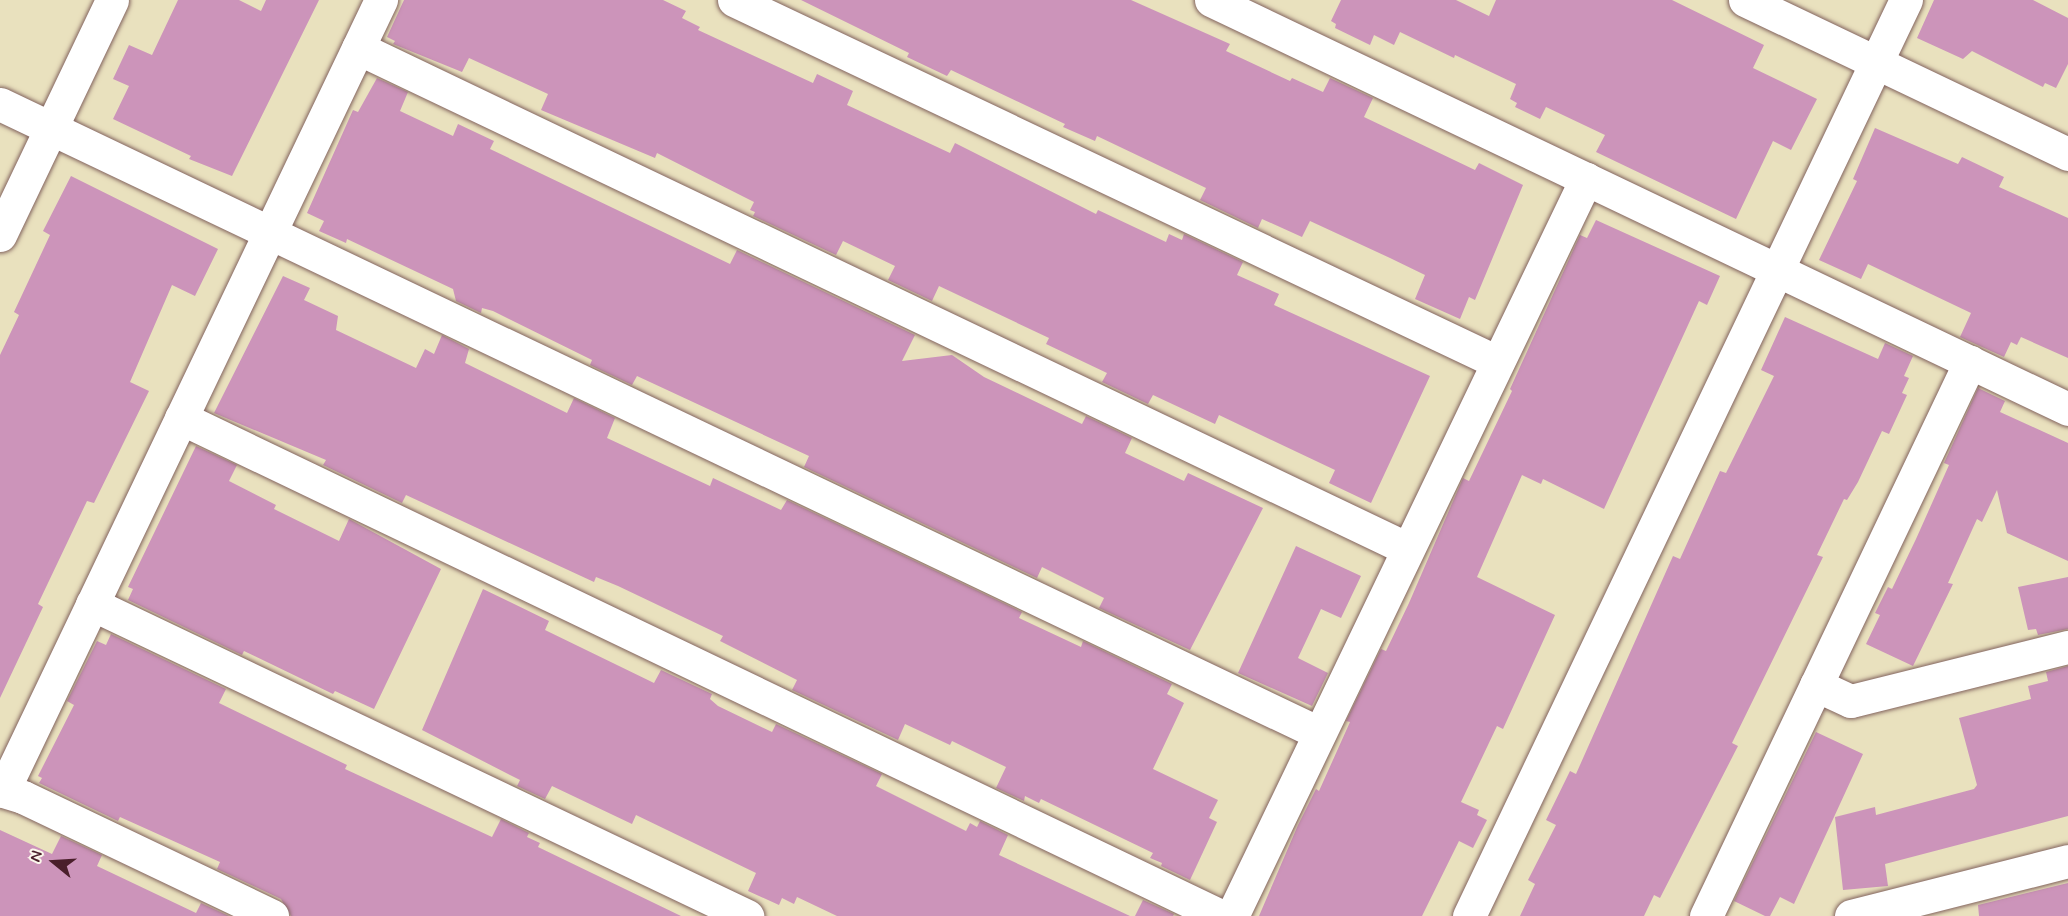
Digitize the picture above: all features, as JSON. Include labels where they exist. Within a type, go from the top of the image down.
[{"type":"street","points":[[0,235],[112,0]]},
{"type":"street","points":[[272,916],[2,790],[381,0]]},
{"type":"street","points":[[734,0],[1497,362]]},
{"type":"street","points":[[1211,0],[2068,409]]},
{"type":"street","points":[[1745,0],[2068,154]]},
{"type":"street","points":[[1469,916],[1906,0]]},
{"type":"street","points":[[358,48],[1408,549]]},
{"type":"street","points":[[0,104],[1320,733]]},
{"type":"street","points":[[1232,916],[1586,179]]},
{"type":"street","points":[[1706,916],[1970,362]]},
{"type":"street","points":[[181,418],[1221,916]]},
{"type":"street","points":[[92,604],[747,916]]},
{"type":"street","points":[[1816,685],[1851,702],[2068,647]]},
{"type":"street","points":[[1851,916],[2068,861]]},
{"type":"building","points":[[178,0],[239,0],[261,11],[266,0],[319,0],[232,176],[189,159],[191,156],[113,119],[129,86],[113,79],[129,45],[152,55]]},
{"type":"building","points":[[404,0],[663,0],[686,11],[682,18],[700,27],[698,30],[813,83],[817,74],[853,91],[847,105],[950,153],[955,143],[1096,214],[1098,210],[1166,242],[1169,234],[1182,240],[1184,234],[1243,262],[1237,275],[1279,294],[1274,305],[1430,376],[1371,503],[1329,483],[1335,470],[1219,415],[1215,424],[1153,395],[1148,404],[1102,382],[1107,373],[1046,344],[1049,338],[939,286],[932,301],[888,280],[895,266],[843,241],[836,255],[753,216],[755,212],[750,210],[754,202],[657,153],[655,158],[541,110],[548,94],[469,58],[462,72],[393,44],[395,41],[387,37]]},
{"type":"building","points":[[801,0],[1131,0],[1230,44],[1226,51],[1290,81],[1292,78],[1323,92],[1330,78],[1373,98],[1364,117],[1475,170],[1479,163],[1523,185],[1475,300],[1469,297],[1460,319],[1415,299],[1425,275],[1390,258],[1310,221],[1302,237],[1262,219],[1258,228],[1200,200],[1206,188],[1097,136],[1095,141],[1063,127],[1065,124],[951,70],[947,76],[907,57],[909,53]]},
{"type":"building","points":[[1341,0],[1456,0],[1489,16],[1496,0],[1672,0],[1764,45],[1753,68],[1817,99],[1791,150],[1773,141],[1736,219],[1596,152],[1605,135],[1546,107],[1540,119],[1515,107],[1517,103],[1510,99],[1516,84],[1400,32],[1394,45],[1374,35],[1370,45],[1335,28],[1336,24],[1331,21]]},
{"type":"building","points":[[1934,0],[2033,0],[2068,18],[2068,64],[2056,88],[2045,83],[2043,87],[1972,51],[1963,59],[1917,38]]},
{"type":"building","points":[[377,78],[408,92],[400,111],[453,136],[458,124],[494,141],[490,149],[730,264],[737,250],[915,335],[902,361],[952,355],[984,377],[1082,424],[1086,416],[1132,438],[1125,453],[1184,481],[1188,473],[1263,508],[1190,650],[1099,608],[1104,598],[1042,567],[1037,578],[804,467],[809,456],[637,376],[632,385],[590,365],[592,360],[493,311],[482,308],[481,313],[456,301],[453,289],[347,239],[346,243],[319,231],[324,221],[307,213],[353,110],[358,112]]},
{"type":"building","points":[[1875,128],[1958,164],[1962,157],[2004,177],[1999,187],[2068,218],[2068,358],[2021,337],[2017,345],[2011,342],[2004,357],[1960,337],[1971,313],[1868,264],[1861,279],[1819,260],[1857,181],[1853,179]]},
{"type":"building","points":[[71,176],[218,249],[195,296],[172,285],[130,382],[149,391],[94,503],[87,501],[38,604],[43,607],[0,698],[0,355],[19,315],[14,312],[50,235],[43,231]]},
{"type":"building","points":[[1596,220],[1720,276],[1707,305],[1699,301],[1604,509],[1543,479],[1541,484],[1522,475],[1477,577],[1555,615],[1503,729],[1497,726],[1461,802],[1479,810],[1477,815],[1487,820],[1473,848],[1459,841],[1422,916],[1259,916],[1298,825],[1316,789],[1319,791],[1350,722],[1346,721],[1381,649],[1386,651],[1409,603],[1463,478],[1469,481],[1512,391],[1510,389],[1580,235],[1587,238]]},
{"type":"building","points":[[283,276],[310,288],[304,300],[338,316],[336,330],[416,368],[425,349],[434,354],[442,335],[469,349],[465,363],[567,413],[574,398],[615,418],[607,438],[710,486],[713,478],[781,510],[787,500],[1022,612],[1019,618],[1081,647],[1083,641],[1172,684],[1167,694],[1184,703],[1153,769],[1218,800],[1209,818],[1217,822],[1190,880],[1150,858],[1153,853],[1041,799],[1039,803],[1025,796],[1024,801],[996,788],[1006,767],[952,741],[950,745],[905,724],[898,740],[792,690],[797,680],[720,641],[723,636],[618,586],[596,577],[594,582],[406,495],[402,503],[323,465],[326,460],[214,413]]},
{"type":"building","points":[[1785,317],[1878,359],[1885,343],[1913,356],[1904,376],[1909,378],[1902,393],[1907,395],[1889,434],[1882,431],[1858,482],[1847,500],[1844,499],[1817,555],[1823,557],[1732,743],[1738,746],[1660,898],[1654,895],[1644,916],[1520,916],[1535,884],[1528,880],[1556,825],[1546,820],[1570,771],[1576,774],[1673,556],[1680,559],[1720,471],[1726,473],[1774,376],[1761,370]]},
{"type":"building","points":[[1978,388],[2005,401],[2000,412],[2068,443],[2068,561],[2007,533],[1997,490],[1982,522],[1977,519],[1948,583],[1953,584],[1913,666],[1866,644],[1880,615],[1875,613],[1888,587],[1892,589],[1949,465],[1944,463]]},
{"type":"building","points":[[196,446],[237,465],[229,481],[276,505],[274,509],[339,541],[349,519],[441,569],[374,709],[335,691],[333,694],[244,651],[242,655],[128,600],[133,589],[128,587]]},
{"type":"building","points":[[1296,546],[1361,576],[1341,618],[1321,609],[1298,658],[1328,673],[1312,706],[1238,673]]},
{"type":"building","points":[[2068,577],[2068,629],[2038,635],[2036,629],[2028,630],[2018,587]]},
{"type":"building","points":[[483,589],[549,621],[545,630],[654,683],[661,670],[712,694],[710,699],[718,706],[772,732],[776,724],[882,774],[876,786],[966,831],[970,823],[977,827],[980,821],[1008,835],[999,855],[1130,916],[837,916],[797,897],[794,904],[782,898],[779,905],[748,891],[756,873],[636,815],[632,824],[552,786],[545,799],[517,786],[520,780],[422,730]]},
{"type":"building","points":[[111,634],[226,689],[219,703],[347,765],[345,769],[492,837],[501,819],[529,833],[527,837],[540,843],[538,847],[681,916],[291,916],[281,899],[217,869],[220,862],[120,817],[118,821],[39,783],[42,778],[38,776],[74,705],[67,701],[97,641],[106,645]]},
{"type":"building","points":[[2068,666],[2068,816],[1885,864],[1888,886],[1843,890],[1835,817],[1875,807],[1876,815],[1974,789],[1977,785],[1959,718],[2031,699],[2028,686],[2048,681],[2046,672]]},
{"type":"building","points":[[1816,732],[1863,754],[1794,904],[1780,897],[1770,916],[1765,916],[1734,901]]},
{"type":"building","points":[[0,830],[52,854],[61,836],[102,855],[97,866],[196,913],[201,903],[229,916],[0,916]]},
{"type":"building","points":[[2068,883],[2068,916],[1979,916],[1978,905]]},
{"type":"building","points":[[1143,900],[1174,914],[1173,916],[1135,916]]}]
